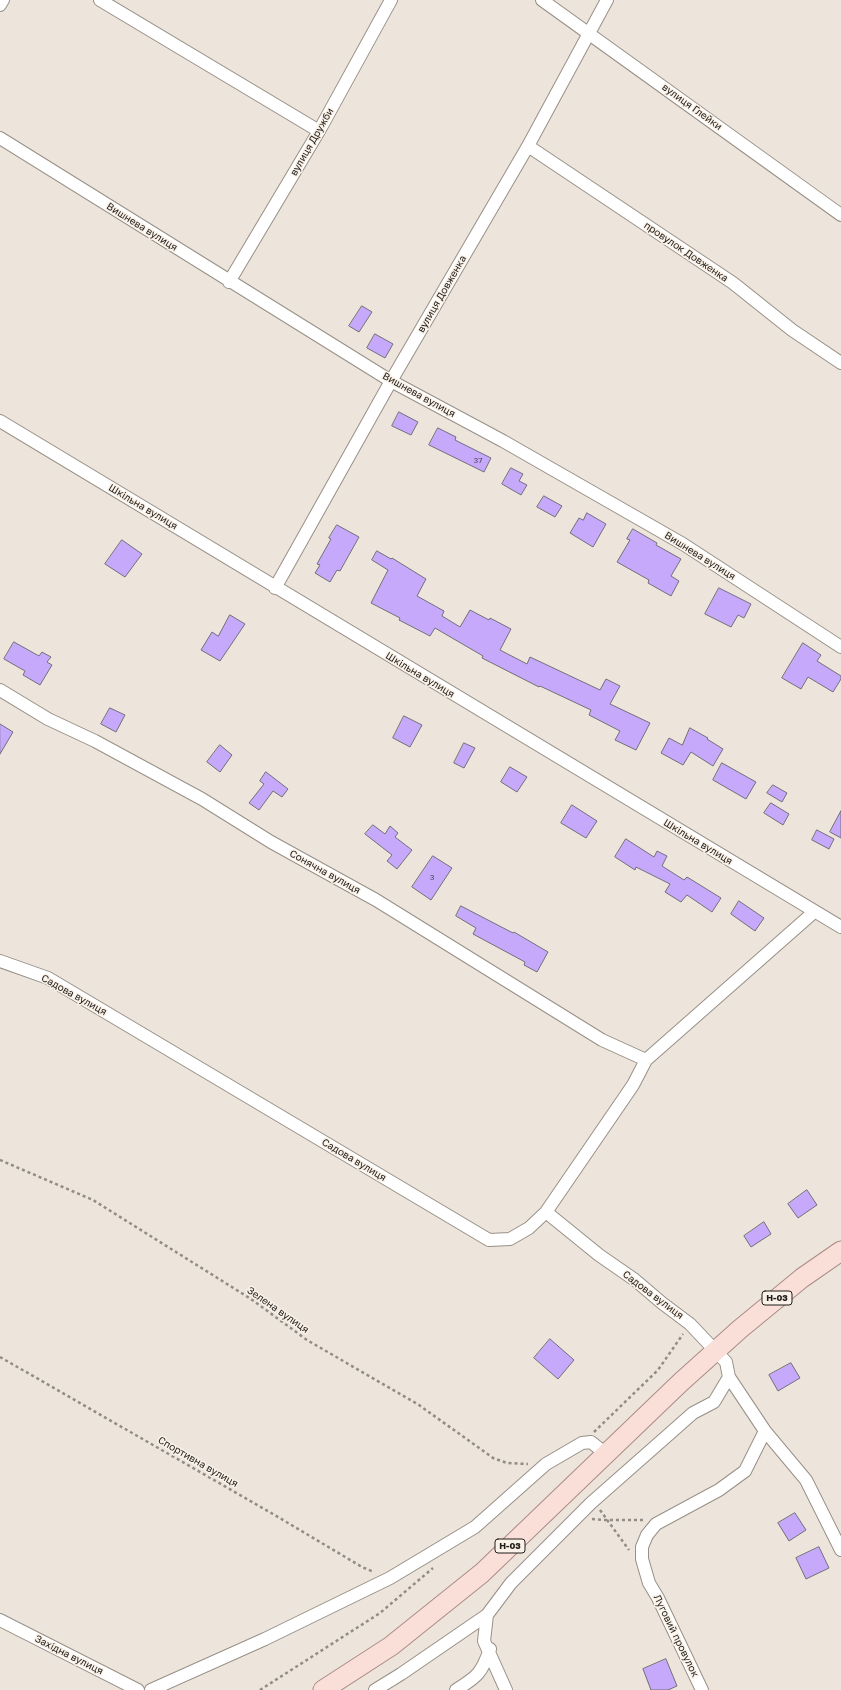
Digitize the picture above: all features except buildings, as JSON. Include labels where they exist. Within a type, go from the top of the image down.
[{"type":"main road","name":"Н-03","points":[[323,1690],[391,1646],[482,1573],[716,1350],[802,1278],[841,1251]]},
{"type":"street","points":[[0,5],[3,0]]},
{"type":"street","points":[[100,0],[319,131]]},
{"type":"street","name":"вулиця Дружби","points":[[229,282],[319,131],[391,0]]},
{"type":"street","name":"вулиця Глейки","points":[[542,0],[841,215]]},
{"type":"street","name":"вулиця Довженка","points":[[276,588],[391,381],[528,146],[607,0]]},
{"type":"street","name":"Вишнева вулиця","points":[[0,138],[229,282],[391,381],[503,441],[683,544],[841,647]]},
{"type":"street","name":"провулок Довженка","points":[[528,146],[732,283],[792,330],[841,363]]},
{"type":"street","name":"Шкільна вулиця","points":[[0,421],[841,927]]},
{"type":"street","name":"Сонячна вулиця","points":[[0,690],[48,719],[95,741],[202,799],[271,842],[376,900],[602,1040],[646,1060]]},
{"type":"street","points":[[546,1212],[633,1085],[646,1060],[814,912]]},
{"type":"street","name":"Садова вулиця","points":[[0,961],[48,978],[489,1240],[510,1239],[529,1228],[546,1212],[598,1255],[635,1280],[690,1324],[716,1350],[726,1362],[728,1377],[765,1431],[806,1480],[841,1550]]},
{"type":"street","points":[[375,1690],[486,1615],[511,1583],[593,1501],[694,1413],[714,1402],[728,1377]]},
{"type":"street","name":"Луговий провулок","points":[[702,1690],[658,1598],[649,1583],[642,1559],[642,1547],[647,1535],[656,1524],[719,1490],[745,1470],[765,1431]]},
{"type":"street","points":[[151,1690],[265,1639],[390,1578],[475,1527],[546,1464],[582,1443],[591,1442],[606,1454]]},
{"type":"street","points":[[486,1615],[484,1641],[506,1690]]},
{"type":"street","name":"Західна вулиця","points":[[0,1620],[138,1690]]},
{"type":"street","points":[[456,1690],[474,1679],[484,1666],[489,1650]]},
{"type":"path","name":"Зелена вулиця","points":[[0,1160],[92,1200],[251,1299],[308,1340],[420,1405],[493,1458],[507,1464],[546,1464]]},
{"type":"path","points":[[582,1443],[658,1370],[690,1324]]},
{"type":"path","name":"Спортивна вулиця","points":[[0,1357],[267,1510],[362,1567],[390,1578]]},
{"type":"path","points":[[593,1501],[630,1550]]},
{"type":"path","points":[[578,1517],[608,1520],[664,1520]]},
{"type":"path","points":[[260,1690],[380,1613],[436,1565]]}]
